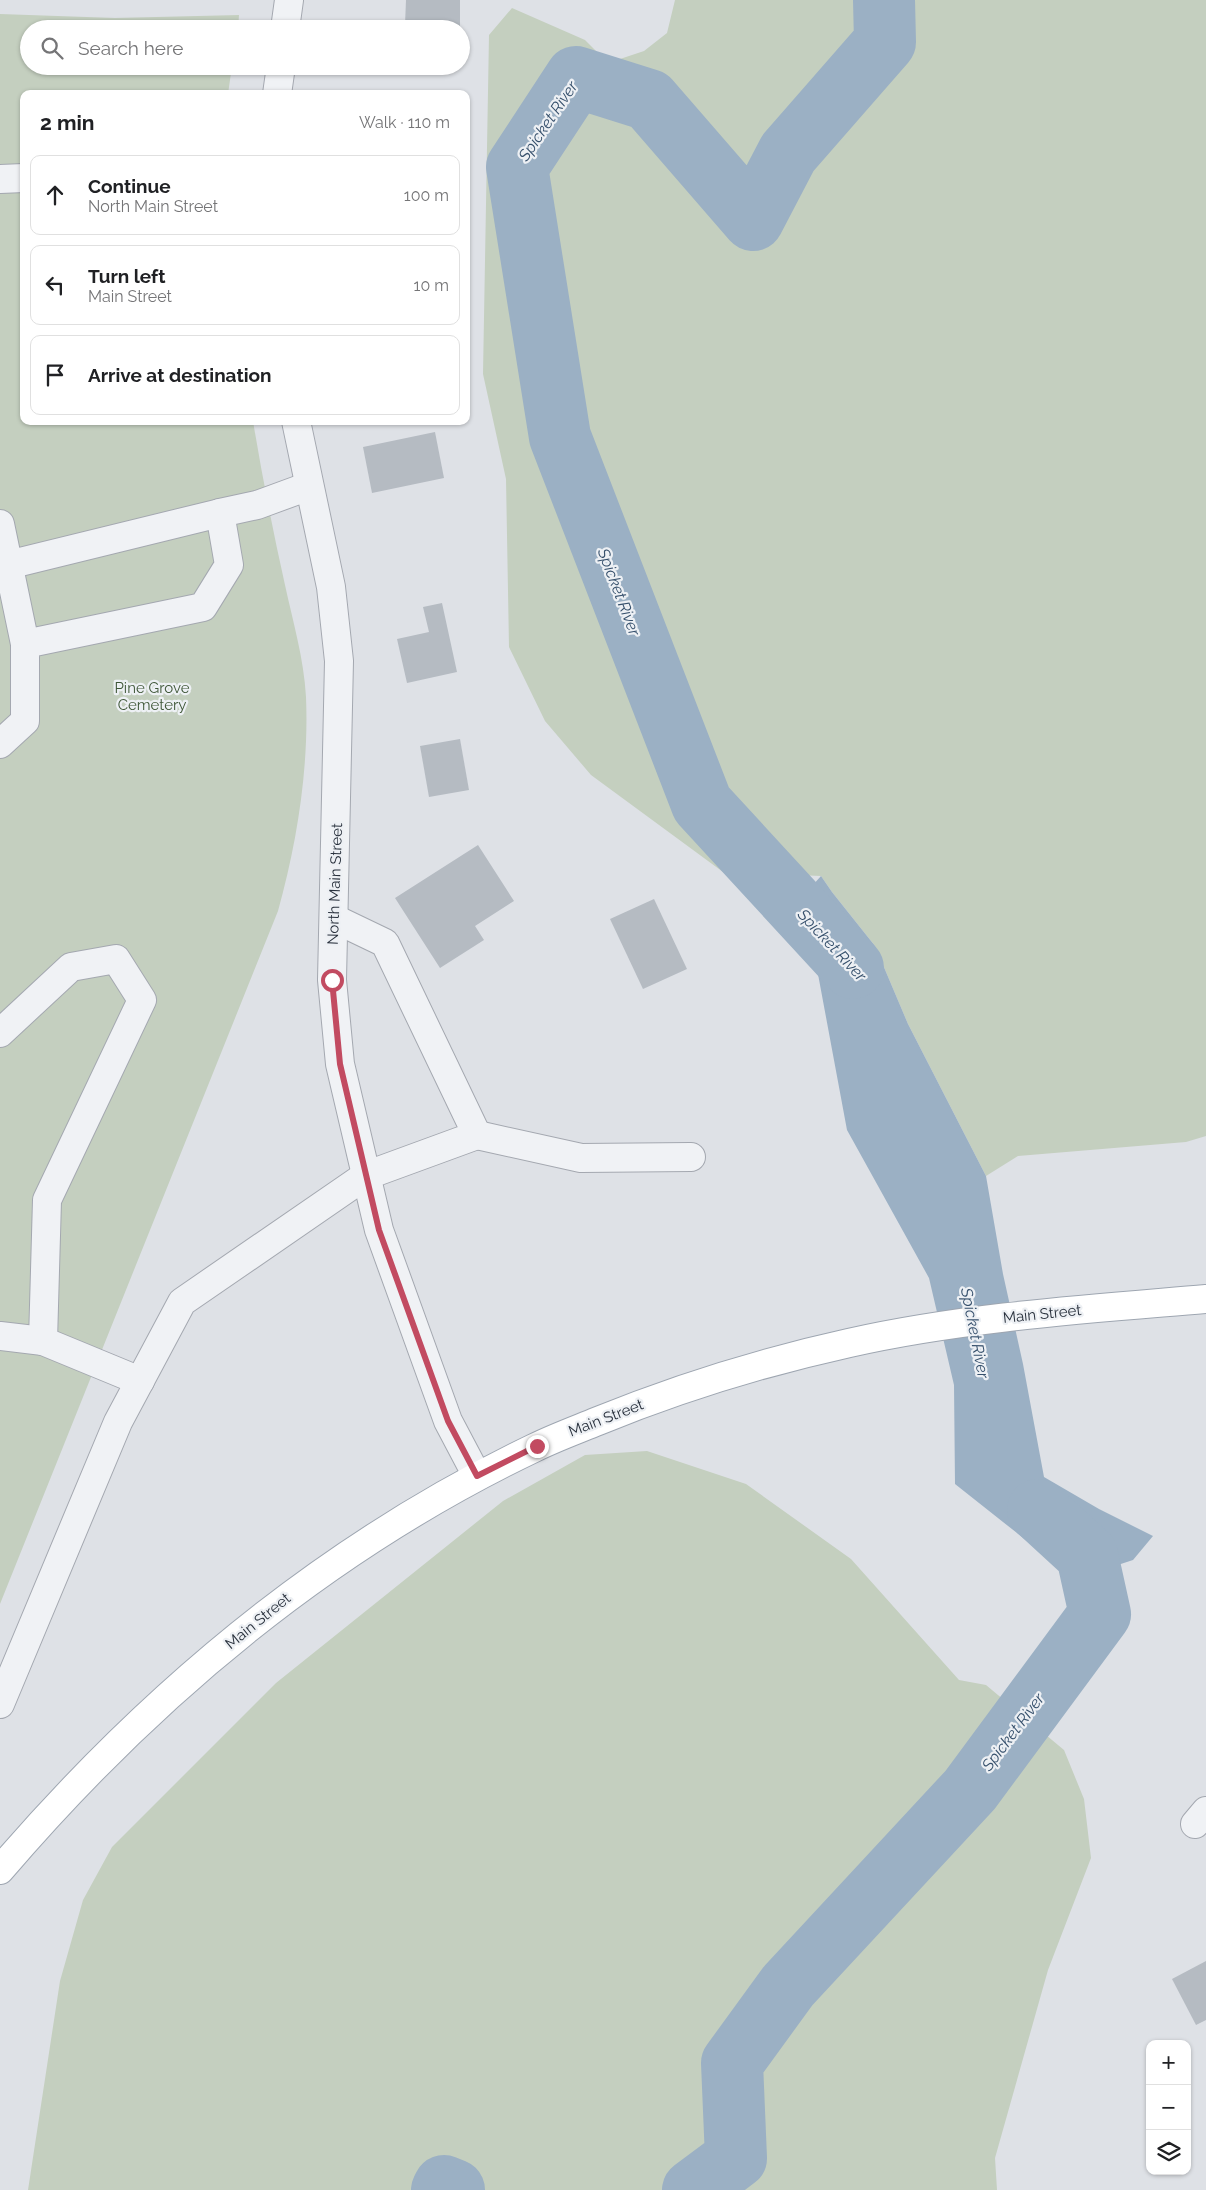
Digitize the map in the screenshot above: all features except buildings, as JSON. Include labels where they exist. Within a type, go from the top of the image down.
[{"type":"main road","name":"Main Street","points":[[1,1865],[56,1805],[142,1719],[235,1639],[299,1588],[362,1544],[477,1476],[537,1446],[691,1386],[780,1360],[852,1342],[1027,1315],[1206,1299]]},
{"type":"street","points":[[286,20],[288,0]]},
{"type":"street","points":[[277,90],[279,75]]},
{"type":"street","points":[[0,178],[20,178]]},
{"type":"street","name":"North Main Street","points":[[297,425],[331,587],[339,661],[335,919],[332,980],[340,1064],[379,1230],[448,1421],[477,1476]]},
{"type":"street","points":[[4,566],[257,505],[309,486]]},
{"type":"street","points":[[25,644],[203,607],[229,566],[220,513]]},
{"type":"street","points":[[0,524],[4,566],[25,644],[13,724],[0,744]]},
{"type":"street","points":[[335,919],[385,943],[477,1135]]},
{"type":"street","points":[[0,1033],[71,967],[116,960],[142,1000],[47,1200],[43,1341]]},
{"type":"street","points":[[0,1704],[118,1422],[182,1302],[365,1176],[477,1135],[581,1158],[691,1157]]},
{"type":"street","points":[[0,1336],[43,1341],[140,1380]]},
{"type":"green space","points":[[675,0],[1206,0],[1206,1136],[1186,1142],[1018,1156],[986,1176],[908,1024],[875,946],[821,876],[723,872],[591,775],[545,721],[509,647],[506,479],[483,374],[489,35],[512,8],[585,40],[608,63],[644,51],[667,33]]},
{"type":"green space","name":"Pine Grove Cemetery","points":[[0,14],[115,18],[239,15],[239,20],[20,20],[20,75],[231,75],[229,90],[20,90],[20,425],[254,425],[272,524],[301,655],[306,697],[306,751],[296,832],[278,911],[0,1604]]},
{"type":"green space","points":[[647,1451],[746,1484],[851,1559],[959,1680],[986,1685],[1064,1750],[1084,1799],[1091,1858],[1048,1970],[995,2158],[997,2190],[28,2190],[60,1981],[83,1900],[112,1847],[276,1683],[503,1501],[585,1455]]},
{"type":"water","points":[[821,876],[875,946],[908,1024],[986,1176],[1003,1274],[1023,1364],[1044,1477],[1099,1509],[1153,1536],[1133,1560],[1075,1579],[955,1484],[954,1385],[929,1278],[847,1130],[815,958],[785,916]]},
{"type":"waterway","name":"Spicket River","points":[[853,968],[702,804],[560,437],[517,167],[576,77],[649,100],[753,220],[788,153],[885,42],[884,0]]},
{"type":"waterway","name":"Spicket River","points":[[693,2190],[736,2158],[732,2063],[788,1986],[970,1790],[1100,1614],[1087,1555],[1038,1510]]},
{"type":"waterway","name":"Spicket River","points":[[442,2190],[444,2186],[454,2190]]},
{"type":"route","points":[[332,980],[340,1064],[379,1230],[448,1421],[477,1476],[537,1446]]}]
